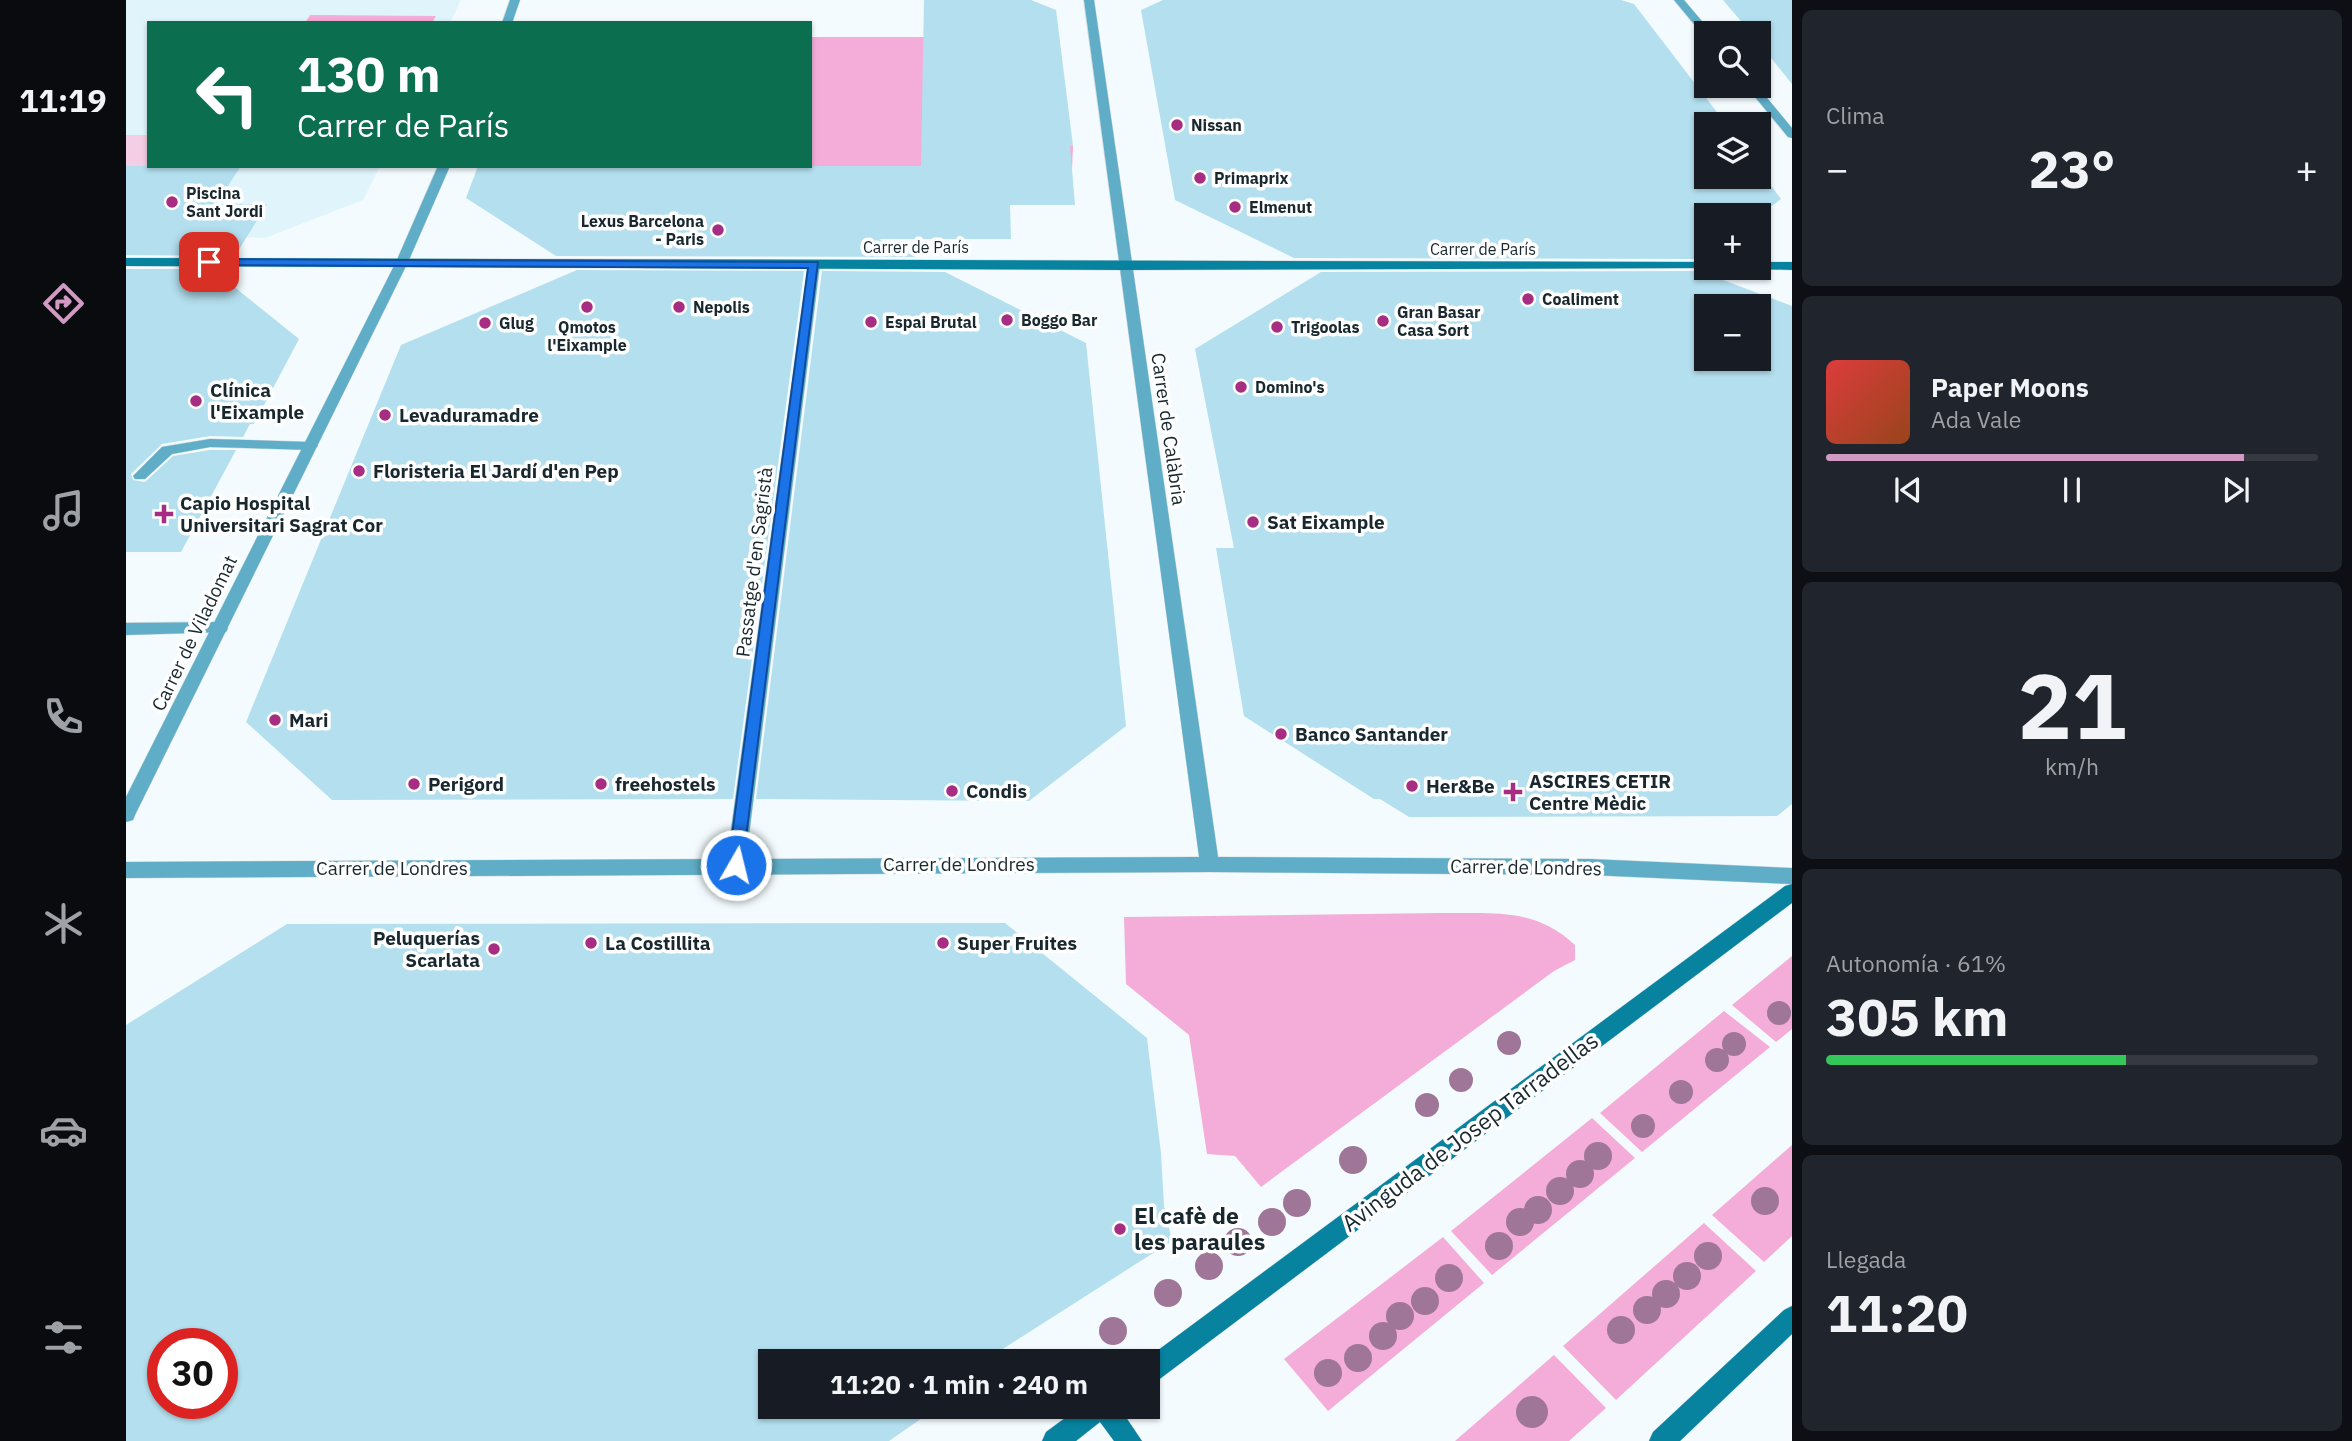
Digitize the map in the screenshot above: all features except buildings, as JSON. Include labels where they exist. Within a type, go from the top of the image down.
[{"type":"main road","name":"Carrer de París","points":[[126,262],[1125,267],[1694,266]]},
{"type":"main road","points":[[1771,266],[1792,266]]},
{"type":"main road","name":"Avinguda de Josep Tarradellas","points":[[1160,1363],[1792,892]]},
{"type":"main road","points":[[1662,1441],[1792,1318]]},
{"type":"main road","points":[[1055,1441],[1085,1419]]},
{"type":"main road","points":[[1112,1419],[1129,1441]]},
{"type":"street","points":[[508,21],[515,0]]},
{"type":"street","name":"Carrer de Calàbria","points":[[1089,0],[1210,864]]},
{"type":"street","points":[[1679,0],[1697,21]]},
{"type":"street","points":[[1761,98],[1792,135]]},
{"type":"street","name":"Carrer de Viladomat","points":[[126,815],[402,262],[443,168]]},
{"type":"street","name":"Passatge d'en Sagristà","points":[[736,865],[814,264]]},
{"type":"street","points":[[140,476],[167,450],[210,443],[311,446]]},
{"type":"street","points":[[126,629],[220,628]]},
{"type":"street","name":"Carrer de Londres","points":[[126,870],[1210,864],[1559,867],[1792,876]]},
{"type":"shaded area","points":[[126,0],[461,0],[451,21],[147,21],[147,168],[379,168],[363,200],[265,238],[194,237],[126,244]]},
{"type":"shaded area","points":[[310,15],[436,16],[433,21],[306,21]]},
{"type":"shaded area","points":[[812,37],[924,37],[941,147],[1073,146],[1072,171],[1000,166],[812,166]]},
{"type":"shaded area","points":[[126,135],[147,135],[148,168],[126,199]]},
{"type":"shaded area","points":[[1441,913],[1528,918],[1560,933],[1575,945],[1575,960],[1554,971],[1261,1187],[1235,1156],[1207,1154],[1189,1035],[1126,984],[1124,917]]},
{"type":"shaded area","points":[[1792,956],[1792,1029],[1776,1042],[1732,1005]]},
{"type":"shaded area","points":[[1724,1011],[1770,1047],[1642,1152],[1600,1113]]},
{"type":"shaded area","points":[[1592,1118],[1635,1158],[1492,1275],[1451,1231]]},
{"type":"shaded area","points":[[1792,1145],[1792,1236],[1764,1262],[1712,1215]]},
{"type":"shaded area","points":[[1704,1223],[1756,1271],[1616,1400],[1563,1346]]},
{"type":"shaded area","points":[[1443,1237],[1484,1283],[1328,1411],[1284,1359]]},
{"type":"shaded area","points":[[1554,1355],[1606,1408],[1569,1441],[1455,1441]]},
{"type":"place","name":"Nissan","points":[[1177,125]]},
{"type":"place","name":"Primaprix","points":[[1200,178]]},
{"type":"place","name":"Piscina Sant Jordi","points":[[172,202]]},
{"type":"place","name":"Elmenut","points":[[1235,207]]},
{"type":"place","name":"Lexus Barcelona - Paris","points":[[718,230]]},
{"type":"place","name":"Coaliment","points":[[1528,299]]},
{"type":"place","name":"Qmotos l'Eixample","points":[[587,307]]},
{"type":"place","name":"Nepolis","points":[[679,307]]},
{"type":"place","name":"Boggo Bar","points":[[1007,320]]},
{"type":"place","name":"Gran Basar Casa Sort","points":[[1383,321]]},
{"type":"place","name":"Espai Brutal","points":[[871,322]]},
{"type":"place","name":"Glug","points":[[485,323]]},
{"type":"place","name":"Trigoolas","points":[[1277,327]]},
{"type":"place","name":"Domino's","points":[[1241,387]]},
{"type":"place","name":"Clínica l'Eixample","points":[[196,401]]},
{"type":"place","name":"Levaduramadre","points":[[385,415]]},
{"type":"place","name":"Floristeria El Jardí d'en Pep","points":[[359,471]]},
{"type":"place","name":"Capio Hospital Universitari Sagrat Cor","points":[[164,514]]},
{"type":"place","name":"Sat Eixample","points":[[1253,522]]},
{"type":"place","name":"Mari","points":[[275,720]]},
{"type":"place","name":"Banco Santander","points":[[1281,734]]},
{"type":"place","name":"Perigord","points":[[414,784]]},
{"type":"place","name":"freehostels","points":[[601,784]]},
{"type":"place","name":"Her&Be","points":[[1412,786]]},
{"type":"place","name":"Condis","points":[[952,791]]},
{"type":"place","name":"ASCIRES CETIR Centre Mèdic","points":[[1513,792]]},
{"type":"place","name":"La Costillita","points":[[591,943]]},
{"type":"place","name":"Super Fruites","points":[[943,943]]},
{"type":"place","name":"Peluquerías Scarlata","points":[[494,949]]},
{"type":"place","name":"El cafè de les paraules","points":[[1120,1229]]},
{"type":"route","points":[[209,262],[814,264],[736,865]]}]
